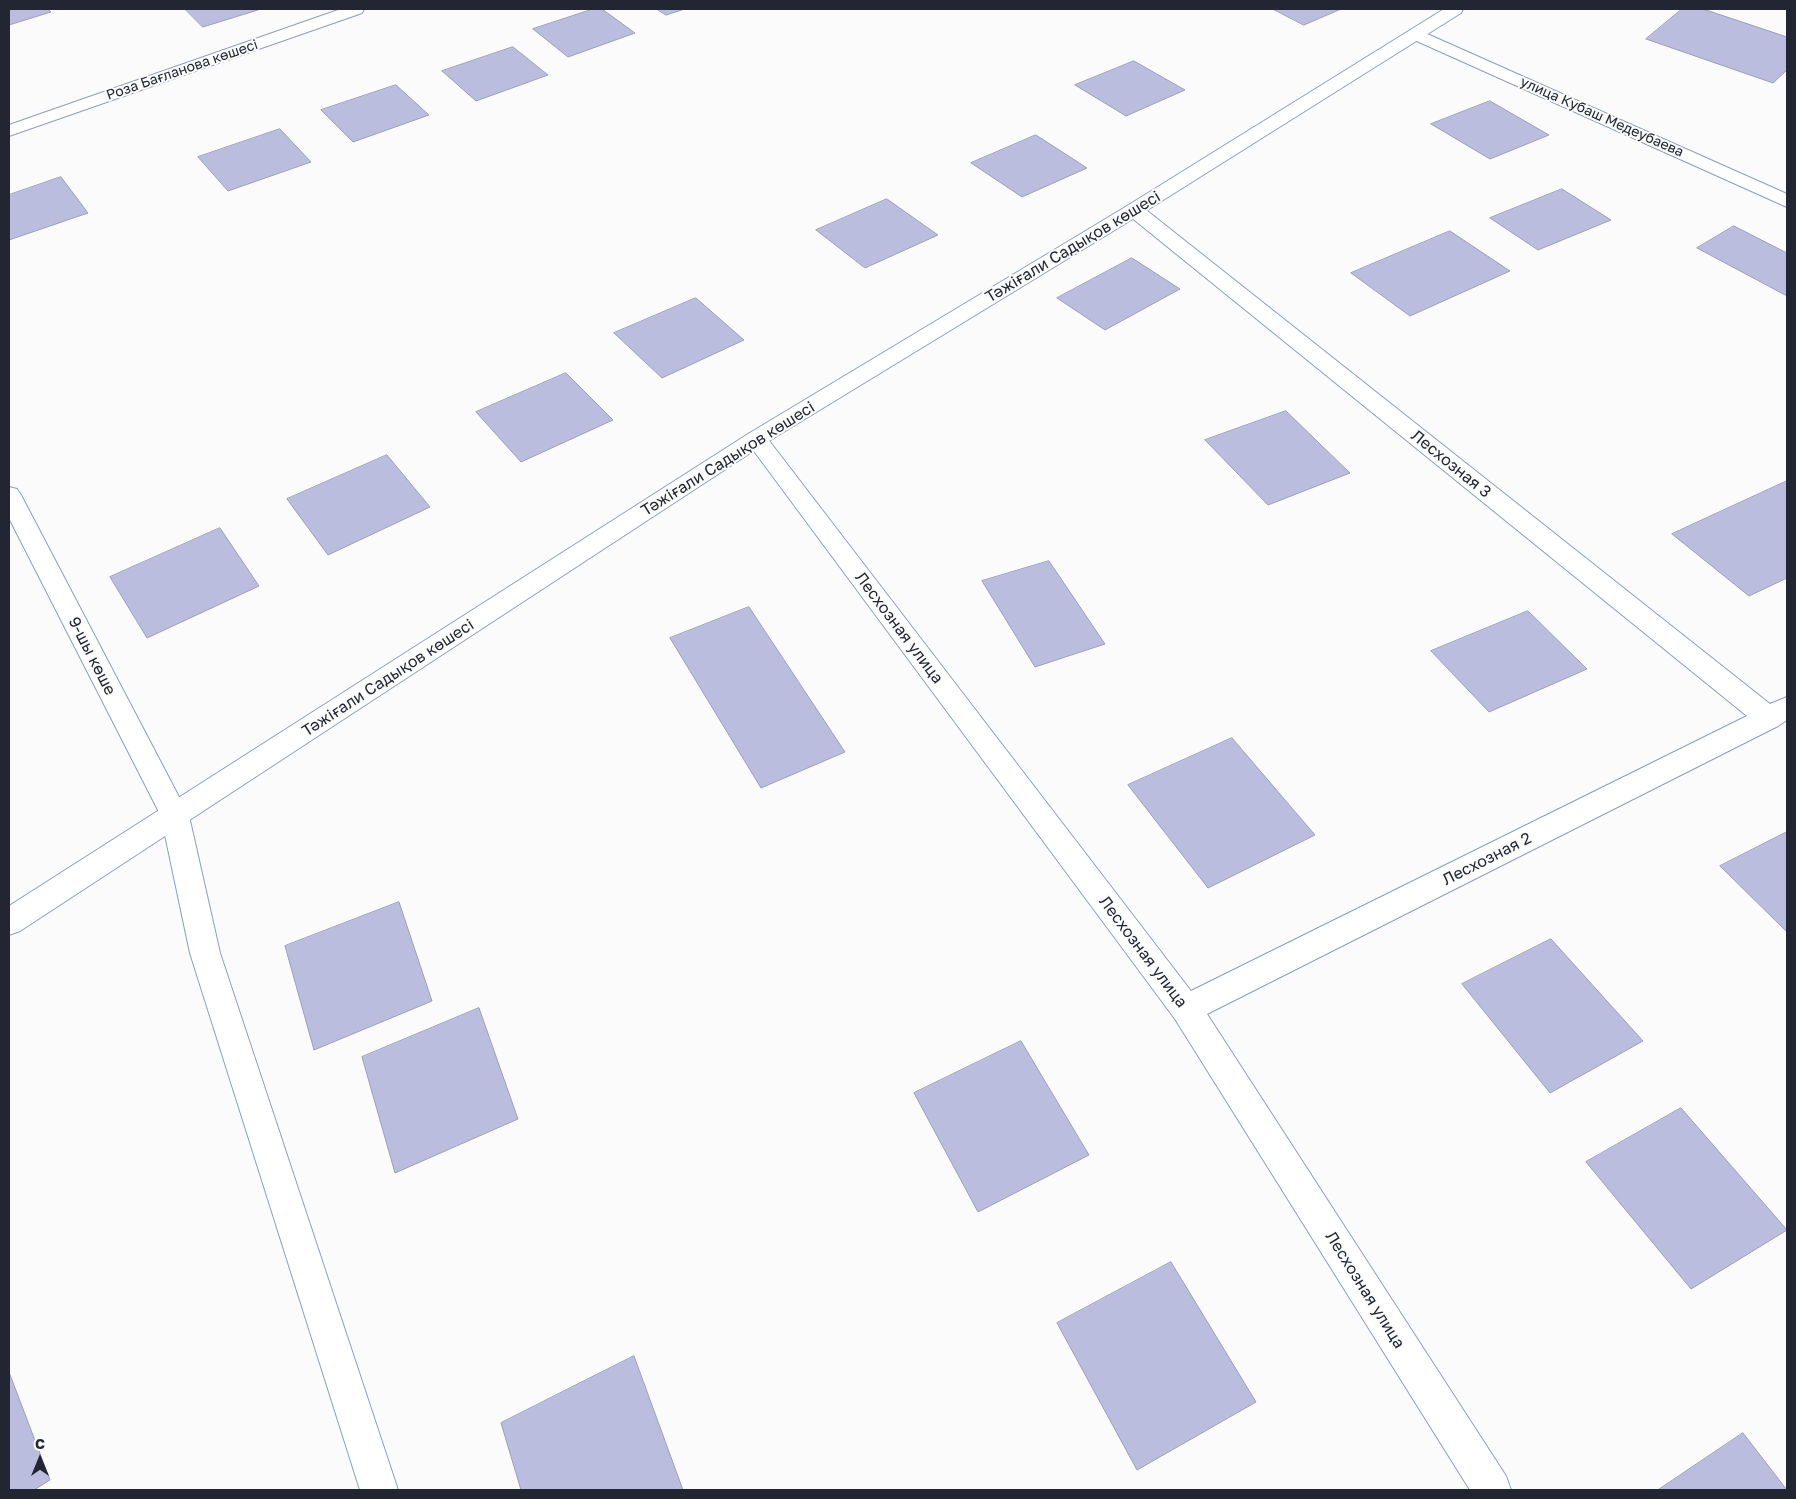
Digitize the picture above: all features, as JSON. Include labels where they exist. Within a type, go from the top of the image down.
[{"type":"street","name":"Роза Бағланова көшесi","points":[[9,131],[356,9]]},
{"type":"street","name":"Тәжіғали Садықов көшесі","points":[[9,922],[756,439],[1134,210],[1455,9]]},
{"type":"street","name":"улица Кубаш Медеубаева","points":[[1416,34],[1787,201]]},
{"type":"street","name":"Лесхозная 3","points":[[1134,210],[1778,712]]},
{"type":"street","name":"Лесхозная улица","points":[[756,439],[1186,1009],[1492,1490]]},
{"type":"street","name":"9-шы көше","points":[[9,495],[175,816],[205,953],[379,1490]]},
{"type":"street","name":"Лесхозная 2","points":[[1186,1009],[1778,712]]},
{"type":"building","points":[[9,9],[48,9],[51,12],[9,25]]},
{"type":"building","points":[[185,9],[261,9],[203,27]]},
{"type":"building","points":[[593,9],[602,9],[635,33],[568,57],[533,29]]},
{"type":"building","points":[[657,9],[685,9],[666,15]]},
{"type":"building","points":[[1273,9],[1341,9],[1304,25]]},
{"type":"building","points":[[1682,9],[1703,9],[1787,37],[1787,70],[1773,83],[1646,39]]},
{"type":"building","points":[[513,47],[548,75],[476,101],[442,71]]},
{"type":"building","points":[[1134,61],[1185,90],[1126,116],[1075,85]]},
{"type":"building","points":[[396,85],[429,115],[353,142],[321,110]]},
{"type":"building","points":[[1490,101],[1549,135],[1490,159],[1431,124]]},
{"type":"building","points":[[280,129],[311,162],[228,191],[198,157]]},
{"type":"building","points":[[1036,135],[1087,168],[1022,197],[971,163]]},
{"type":"building","points":[[61,177],[88,213],[9,240],[9,195]]},
{"type":"building","points":[[1562,189],[1611,220],[1538,250],[1490,218]]},
{"type":"building","points":[[887,199],[938,235],[865,268],[816,230]]},
{"type":"building","points":[[1734,226],[1787,253],[1787,296],[1697,248]]},
{"type":"building","points":[[1450,231],[1510,271],[1410,316],[1351,273]]},
{"type":"building","points":[[1132,258],[1180,289],[1105,330],[1057,298]]},
{"type":"building","points":[[696,298],[744,340],[662,378],[614,333]]},
{"type":"building","points":[[566,373],[613,420],[521,462],[476,412]]},
{"type":"building","points":[[1286,411],[1350,473],[1268,505],[1205,440]]},
{"type":"building","points":[[387,455],[430,507],[328,555],[287,499]]},
{"type":"building","points":[[1787,481],[1787,578],[1749,596],[1672,534]]},
{"type":"building","points":[[220,528],[259,586],[147,638],[110,577]]},
{"type":"building","points":[[1049,561],[1105,644],[1035,667],[982,581]]},
{"type":"building","points":[[749,607],[845,752],[761,788],[670,638]]},
{"type":"building","points":[[1528,611],[1587,669],[1489,712],[1431,651]]},
{"type":"building","points":[[1232,738],[1315,835],[1208,888],[1128,785]]},
{"type":"building","points":[[1787,832],[1787,932],[1720,866]]},
{"type":"building","points":[[399,902],[432,1001],[314,1050],[285,946]]},
{"type":"building","points":[[1551,939],[1643,1041],[1550,1093],[1462,984]]},
{"type":"building","points":[[479,1008],[518,1119],[395,1173],[362,1057]]},
{"type":"building","points":[[1021,1041],[1089,1155],[978,1212],[914,1093]]},
{"type":"building","points":[[1681,1108],[1787,1230],[1691,1289],[1586,1162]]},
{"type":"building","points":[[1171,1262],[1256,1402],[1137,1470],[1057,1323]]},
{"type":"building","points":[[634,1356],[683,1490],[521,1490],[501,1423]]},
{"type":"building","points":[[9,1372],[50,1480],[34,1490],[9,1490]]},
{"type":"building","points":[[1743,1433],[1787,1490],[1658,1490]]}]
